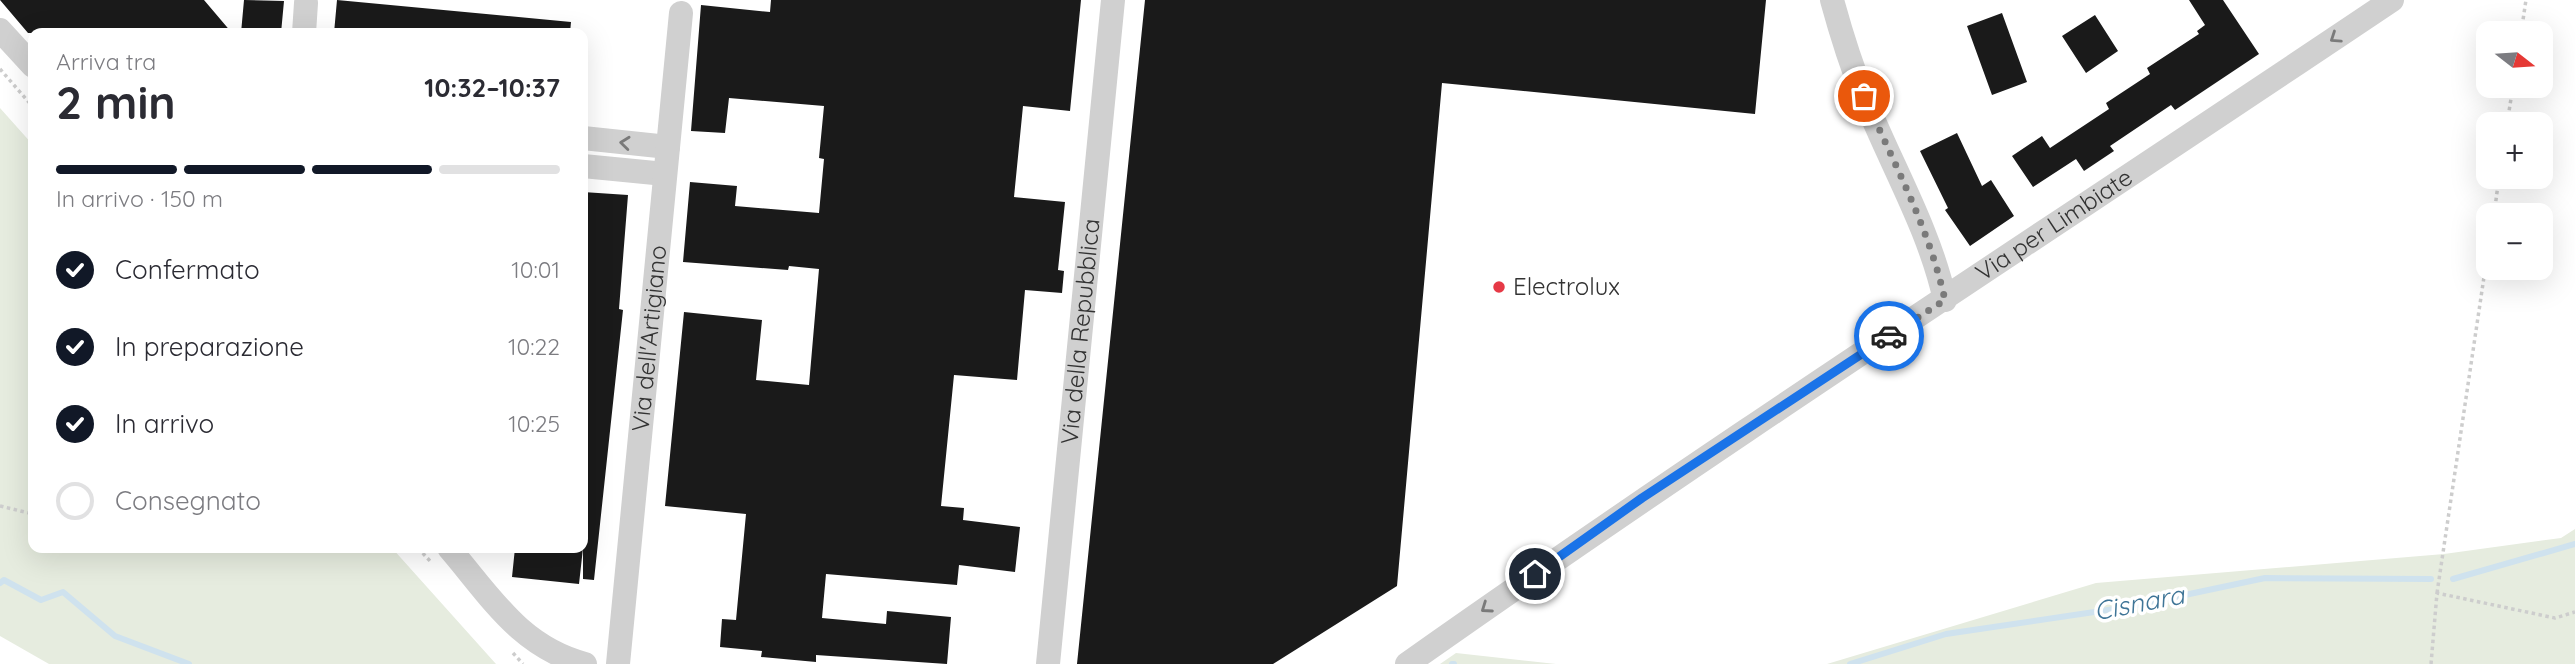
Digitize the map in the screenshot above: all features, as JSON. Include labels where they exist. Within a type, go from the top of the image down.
[{"type":"street","name":"Via della Repubblica","points":[[1048,664],[1113,0]]},
{"type":"street","points":[[1832,0],[1864,96],[1924,232],[1945,300]]},
{"type":"street","name":"Via per Limbiate","points":[[1407,664],[1642,498],[1945,300],[2392,0]]},
{"type":"street","points":[[304,28],[306,3]]},
{"type":"street","name":"Via dell'Artigiano","points":[[618,664],[681,13]]},
{"type":"street","points":[[0,30],[28,61]]},
{"type":"street","points":[[588,139],[668,147]]},
{"type":"street","points":[[588,166],[665,174]]},
{"type":"street","points":[[453,553],[521,633],[557,657],[586,664]]},
{"type":"path","points":[[2523,21],[2526,0]]},
{"type":"path","points":[[0,69],[28,101]]},
{"type":"path","points":[[2431,664],[2437,593],[2484,280]]},
{"type":"path","points":[[0,506],[28,513]]},
{"type":"path","points":[[2437,593],[2555,618],[2575,612]]},
{"type":"shaded area","points":[[0,108],[28,139],[28,553],[396,553],[496,664],[49,664],[0,636]]},
{"type":"shaded area","points":[[2575,529],[2575,664],[1827,664],[2096,583],[2444,554],[2561,538]]},
{"type":"shaded area","points":[[1456,653],[1556,664],[1440,664]]},
{"type":"building","points":[[0,0],[204,0],[228,28],[28,28],[28,33]]},
{"type":"building","points":[[244,0],[284,1],[281,28],[241,28]]},
{"type":"building","points":[[337,0],[571,22],[570,28],[334,28]]},
{"type":"building","points":[[771,0],[1081,0],[1070,111],[1023,106],[1014,197],[1065,202],[1058,270],[1064,271],[1062,293],[1025,290],[1017,380],[954,375],[941,506],[964,508],[963,520],[1020,527],[1015,572],[959,565],[957,585],[826,574],[822,618],[886,624],[887,611],[951,617],[947,664],[816,655],[816,662],[761,657],[762,651],[720,647],[722,619],[736,620],[746,514],[665,506],[684,312],[762,320],[756,380],[809,385],[819,269],[789,266],[788,270],[683,262],[690,182],[737,186],[735,206],[819,213],[824,159],[819,158],[824,106],[729,98],[725,133],[691,131],[701,5],[770,12]]},
{"type":"building","points":[[1145,0],[1766,0],[1755,114],[1442,83],[1397,586],[1273,664],[1077,664]]},
{"type":"building","points":[[2189,0],[2223,0],[2259,54],[2175,110],[2171,105],[2110,146],[2114,151],[2084,171],[2076,159],[2033,187],[2012,156],[2042,136],[2050,148],[2109,109],[2106,103],[2150,74],[2147,68],[2199,34],[2197,31],[2205,25]]},
{"type":"building","points":[[2002,13],[2027,82],[1992,95],[1967,26]]},
{"type":"building","points":[[2095,15],[2118,51],[2086,73],[2062,36]]},
{"type":"building","points":[[1957,133],[1982,186],[1991,180],[2014,216],[1970,246],[1945,210],[1948,208],[1920,151]]},
{"type":"building","points":[[588,192],[628,195],[619,309],[623,310],[594,580],[583,579],[583,553],[588,553]]},
{"type":"building","points":[[514,553],[582,553],[579,584],[512,577]]},
{"type":"waterway","name":"Cisnara","points":[[2453,579],[2575,544]]},
{"type":"waterway","name":"Cisnara","points":[[1850,664],[1946,634],[2128,607],[2265,578],[2431,579]]},
{"type":"waterway","name":"Cisnara","points":[[0,583],[4,580],[41,600],[63,592],[115,636],[189,664]]},
{"type":"way so far","points":[[1864,96],[1916,210],[1937,267],[1945,300],[1889,336]]},
{"type":"place","name":"Electrolux","points":[[1499,287]]},
{"type":"route","points":[[1535,574],[1642,498],[1889,336]]}]
